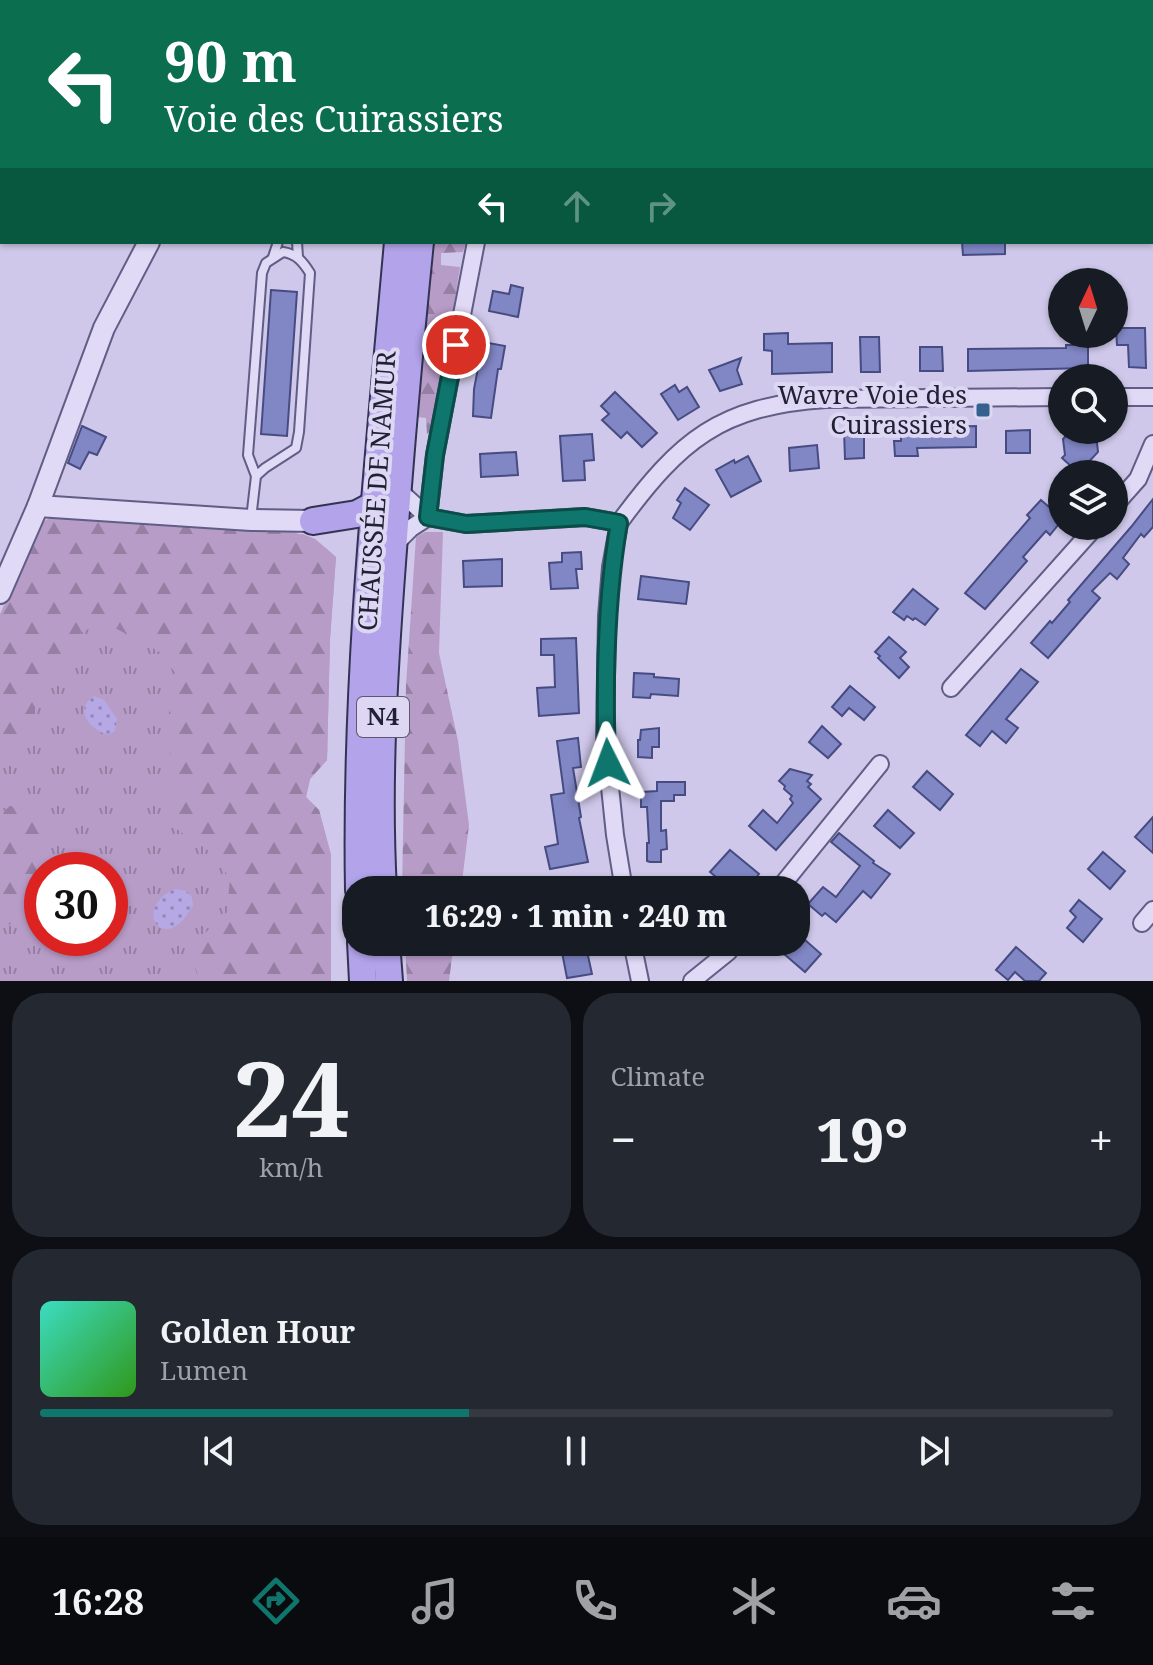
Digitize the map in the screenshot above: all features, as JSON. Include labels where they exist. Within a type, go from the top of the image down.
[{"type":"main road","name":"CHAUSSÉE DE NAMUR","points":[[382,876],[382,546],[374,505],[398,244]]},
{"type":"main road","name":"CHAUSSÉE DE NAMUR","points":[[359,876],[361,740],[382,546],[398,490],[420,244]]},
{"type":"main road","points":[[313,521],[357,514],[374,505]]},
{"type":"main road","points":[[313,521],[382,546]]},
{"type":"main road","points":[[362,956],[363,981]]},
{"type":"main road","points":[[387,956],[389,981]]},
{"type":"street","points":[[0,593],[38,506],[104,328],[148,244]]},
{"type":"street","points":[[428,517],[435,455],[476,244]]},
{"type":"street","points":[[622,876],[605,739],[607,616],[619,523],[652,480],[683,448],[705,432],[729,419],[761,408],[826,399],[1048,397]]},
{"type":"street","points":[[1128,397],[1153,397]]},
{"type":"street","points":[[1128,490],[1138,479],[1153,444]]},
{"type":"street","points":[[398,490],[428,517],[466,524],[585,517],[619,523]]},
{"type":"street","points":[[38,506],[313,521]]},
{"type":"street","points":[[382,546],[428,517]]},
{"type":"street","points":[[951,688],[1083,540]]},
{"type":"street","points":[[789,876],[880,764]]},
{"type":"street","points":[[635,956],[640,981]]},
{"type":"street","points":[[692,981],[723,956]]},
{"type":"lane","points":[[272,258],[277,244]]},
{"type":"lane","points":[[297,244],[298,257]]},
{"type":"lane","points":[[251,520],[256,476],[248,455],[262,273],[266,263],[283,252],[298,257],[310,273],[299,432],[296,448],[256,476]]},
{"type":"green space","points":[[434,244],[465,244],[463,252],[441,253],[441,265],[460,267],[435,425],[427,434],[426,418],[416,417]]},
{"type":"green space","points":[[53,516],[287,530],[315,539],[336,557],[327,760],[310,779],[306,797],[319,810],[331,855],[331,981],[200,981],[195,967],[201,937],[227,912],[230,878],[209,851],[172,826],[169,709],[176,674],[160,652],[115,628],[93,626],[75,637],[37,692],[28,747],[22,754],[6,756],[0,752],[0,614],[41,523]]},
{"type":"green space","points":[[425,532],[443,532],[439,653],[458,741],[469,825],[463,876],[402,876],[406,685],[416,537]]},
{"type":"green space","points":[[303,534],[315,539],[336,557],[327,760],[310,779],[306,797],[319,810],[331,855],[331,981],[0,981],[0,614]]},
{"type":"green space","points":[[22,804],[39,812],[47,852],[24,852],[24,918],[0,929],[0,814],[9,807]]},
{"type":"green space","points":[[406,956],[452,956],[449,981],[407,981]]},
{"type":"sand","points":[[94,696],[104,700],[117,719],[115,731],[109,735],[96,729],[86,719],[85,707]]},
{"type":"sand","points":[[175,889],[188,893],[193,905],[182,921],[172,928],[163,929],[154,917],[155,907],[162,897]]},
{"type":"building","points":[[962,244],[1005,244],[1005,254],[963,255]]},
{"type":"building","points":[[511,285],[523,288],[518,317],[489,311],[493,291],[509,294]]},
{"type":"building","points":[[271,290],[297,292],[287,436],[261,434]]},
{"type":"building","points":[[1128,328],[1145,328],[1146,368],[1129,367]]},
{"type":"building","points":[[788,333],[788,344],[832,343],[832,372],[772,374],[772,351],[764,350],[764,334]]},
{"type":"building","points":[[860,337],[879,337],[880,372],[861,372]]},
{"type":"building","points":[[483,342],[505,346],[501,369],[498,369],[491,418],[473,416],[474,389]]},
{"type":"building","points":[[920,347],[942,347],[943,371],[920,371]]},
{"type":"building","points":[[1088,348],[1088,364],[1048,364],[1048,369],[968,371],[968,349]]},
{"type":"building","points":[[741,358],[737,370],[742,384],[720,391],[709,370]]},
{"type":"building","points":[[675,385],[679,392],[687,387],[699,407],[678,420],[661,394]]},
{"type":"building","points":[[615,392],[657,433],[642,447],[627,432],[621,438],[602,420],[609,414],[601,406]]},
{"type":"building","points":[[82,426],[106,437],[97,455],[89,452],[80,469],[68,463]]},
{"type":"building","points":[[976,426],[976,447],[917,448],[918,456],[895,456],[894,441],[901,441],[901,433],[942,433],[942,427]]},
{"type":"building","points":[[864,429],[864,458],[845,459],[844,430]]},
{"type":"building","points":[[1030,430],[1030,453],[1006,453],[1006,431]]},
{"type":"building","points":[[592,434],[594,460],[584,461],[585,480],[563,481],[560,436]]},
{"type":"building","points":[[1064,444],[1097,444],[1098,452],[1091,460],[1064,460],[1062,458],[1065,455]]},
{"type":"building","points":[[817,445],[819,468],[790,471],[789,448]]},
{"type":"building","points":[[516,452],[518,475],[481,477],[480,454]]},
{"type":"building","points":[[748,456],[761,481],[731,497],[716,470]]},
{"type":"building","points":[[685,488],[709,505],[690,530],[673,518],[681,503],[677,500]]},
{"type":"building","points":[[1153,499],[1153,527],[1144,537],[1141,534],[1123,558],[1129,564],[1117,579],[1110,573],[1092,591],[1100,598],[1048,658],[1031,643],[1050,621],[1052,623],[1120,540],[1128,540],[1131,527]]},
{"type":"building","points":[[1041,500],[1048,506],[1048,533],[1046,531],[1023,557],[1027,561],[985,609],[965,593],[1030,518],[1027,515]]},
{"type":"building","points":[[581,552],[582,569],[576,569],[578,588],[551,589],[549,563],[562,562],[562,553]]},
{"type":"building","points":[[502,559],[502,586],[464,587],[463,561]]},
{"type":"building","points":[[641,576],[689,582],[686,604],[638,599]]},
{"type":"building","points":[[913,589],[938,609],[925,625],[907,616],[904,620],[893,612]]},
{"type":"building","points":[[889,637],[906,652],[900,658],[909,667],[899,678],[875,652]]},
{"type":"building","points":[[576,638],[579,713],[539,716],[537,688],[555,687],[554,655],[541,655],[541,639]]},
{"type":"building","points":[[1021,669],[1038,682],[1006,719],[1018,728],[1006,743],[992,731],[980,746],[966,735]]},
{"type":"building","points":[[634,673],[679,679],[678,696],[651,694],[650,698],[633,697]]},
{"type":"building","points":[[850,686],[875,707],[864,720],[849,708],[842,716],[832,707]]},
{"type":"building","points":[[822,726],[841,744],[828,758],[809,742]]},
{"type":"building","points":[[659,728],[659,747],[652,747],[652,758],[638,757],[641,730]]},
{"type":"building","points":[[578,738],[581,767],[573,768],[588,862],[550,869],[545,847],[558,844],[551,795],[564,793],[557,741]]},
{"type":"building","points":[[790,769],[812,775],[807,781],[811,784],[808,787],[821,799],[776,850],[749,826],[763,810],[777,823],[793,803],[790,799],[792,796],[779,781]]},
{"type":"building","points":[[927,771],[953,794],[940,810],[913,787]]},
{"type":"building","points":[[657,782],[685,782],[685,795],[674,795],[674,801],[661,801],[661,831],[666,830],[667,849],[661,850],[661,862],[650,862],[647,861],[647,807],[641,807],[641,792],[657,791]]},
{"type":"building","points":[[888,810],[914,833],[900,848],[874,826]]},
{"type":"building","points":[[1153,817],[1153,853],[1135,837]]},
{"type":"building","points":[[839,833],[890,874],[871,898],[863,891],[836,922],[825,913],[822,916],[810,906],[810,902],[823,887],[836,897],[860,866],[831,842]]},
{"type":"building","points":[[730,850],[759,874],[715,876],[710,872]]},
{"type":"building","points":[[1103,852],[1125,871],[1110,889],[1088,869]]},
{"type":"building","points":[[1079,900],[1102,919],[1083,942],[1067,928],[1076,917],[1070,911]]},
{"type":"building","points":[[810,944],[821,954],[805,972],[786,956],[810,956]]},
{"type":"building","points":[[1016,947],[1046,973],[1039,981],[1025,981],[1015,972],[1008,980],[996,970]]},
{"type":"building","points":[[563,956],[588,956],[592,974],[567,978]]},
{"type":"place","name":"Wavre Voie des Cuirassiers","points":[[983,410]]},
{"type":"route","points":[[456,345],[431,479],[428,517],[466,524],[585,517],[619,523],[607,616],[605,739],[608,763]]}]
